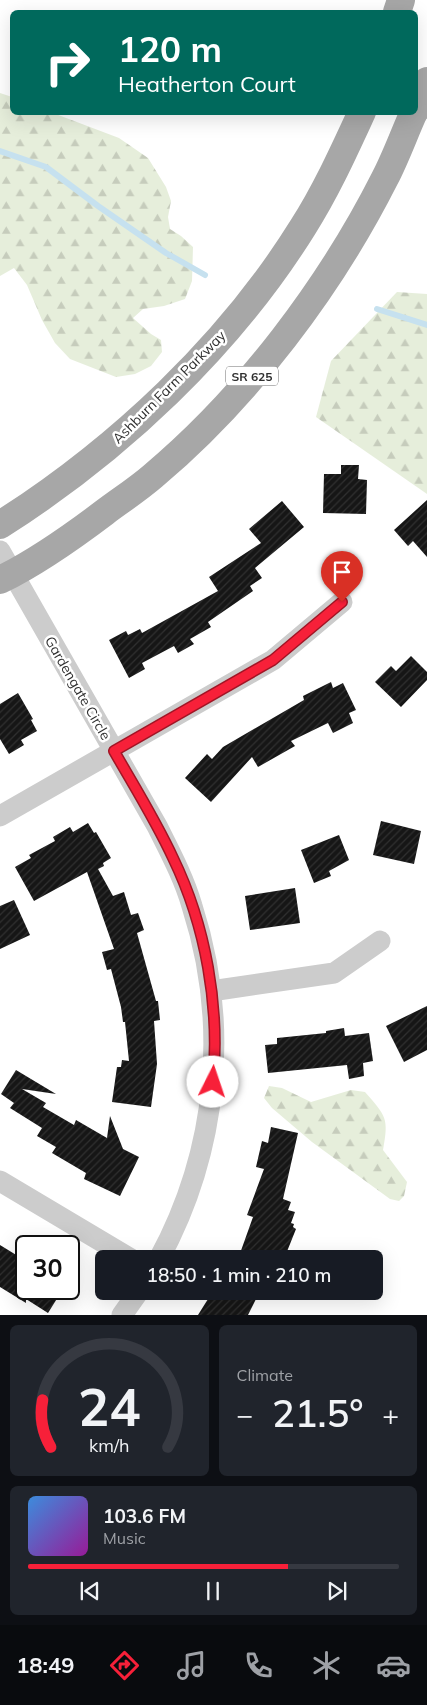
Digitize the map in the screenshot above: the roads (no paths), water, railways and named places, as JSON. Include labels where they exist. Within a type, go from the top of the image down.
[{"type":"main road","name":"SR 625","points":[[418,104],[427,81]]},
{"type":"main road","name":"Ashburn Farm Parkway","points":[[0,525],[67,480],[110,445],[159,400],[215,344],[262,287],[303,227],[341,159],[361,115]]},
{"type":"main road","name":"SR 625","points":[[4,568],[80,531],[153,476],[204,429],[249,380],[298,318],[344,251],[385,178],[414,115]]},
{"type":"street","name":"Gardengate Circle","points":[[4,568],[114,751],[174,860],[192,905],[204,947],[212,991],[214,1027],[211,1100],[196,1173],[184,1206],[163,1250]]},
{"type":"street","points":[[0,816],[273,660],[342,602]]},
{"type":"street","points":[[212,991],[334,973],[380,941]]},
{"type":"street","points":[[0,1181],[116,1250]]},
{"type":"street","points":[[122,1315],[133,1300]]},
{"type":"waterway","points":[[0,151],[46,167],[166,253],[205,275]]},
{"type":"waterway","points":[[377,309],[427,325]]}]
